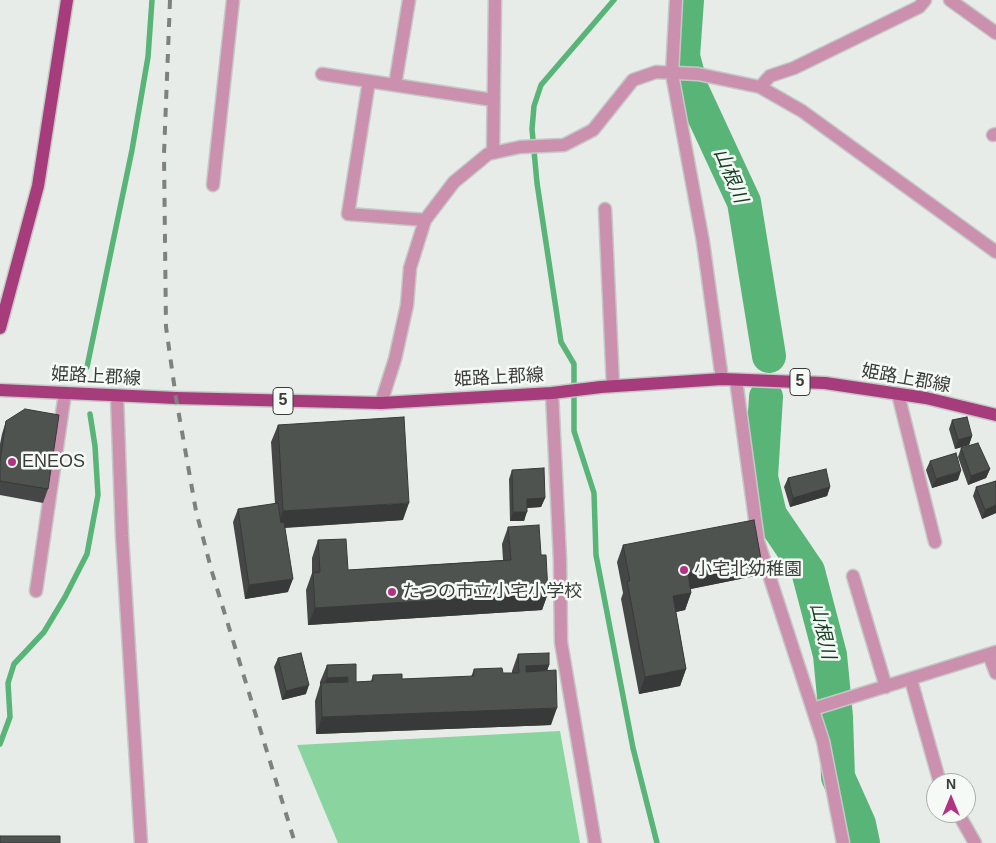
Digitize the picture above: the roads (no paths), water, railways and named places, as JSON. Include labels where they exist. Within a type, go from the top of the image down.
[{"type":"main road","points":[[0,328],[5,286],[38,186],[67,0]]},
{"type":"main road","name":"姫路上郡線","points":[[0,390],[116,396],[381,403],[552,393],[722,379],[825,383],[926,398],[996,415]]},
{"type":"street","points":[[213,185],[233,0]]},
{"type":"street","points":[[395,85],[409,0]]},
{"type":"street","points":[[493,153],[494,0]]},
{"type":"street","points":[[674,0],[677,74],[722,379]]},
{"type":"street","points":[[760,87],[770,76],[794,68],[919,7],[925,0]]},
{"type":"street","points":[[950,0],[996,34]]},
{"type":"street","points":[[381,403],[395,359],[407,305],[410,268],[425,220],[454,182],[488,154],[520,147],[564,145],[593,130],[633,80],[656,72],[698,74],[760,87],[802,111],[996,252]]},
{"type":"street","points":[[322,74],[494,100]]},
{"type":"street","points":[[369,81],[348,214],[425,220]]},
{"type":"street","points":[[604,210],[607,387]]},
{"type":"street","points":[[736,380],[758,541],[823,741],[843,843]]},
{"type":"street","points":[[36,590],[65,393]]},
{"type":"street","points":[[552,393],[560,560],[561,642],[595,843]]},
{"type":"street","points":[[898,394],[935,542]]},
{"type":"street","points":[[116,396],[122,536],[141,843]]},
{"type":"street","points":[[853,576],[886,688]]},
{"type":"street","points":[[813,709],[992,654],[996,673]]},
{"type":"street","points":[[911,680],[937,773]]},
{"type":"street","points":[[964,823],[975,843]]},
{"type":"waterway","points":[[87,367],[132,150],[148,57],[152,0]]},
{"type":"waterway","points":[[614,0],[541,85],[534,106],[532,129],[537,183],[561,342],[574,364],[574,431],[594,493],[596,555],[633,748],[657,843]]},
{"type":"waterway","name":"山根川","points":[[687,0],[683,56],[692,90],[744,202],[769,356]]},
{"type":"waterway","name":"山根川","points":[[766,397],[761,477],[770,515],[808,571],[830,655],[836,717],[838,777],[859,824],[863,843]]},
{"type":"waterway","points":[[0,744],[10,717],[8,683],[14,664],[44,632],[87,554],[98,495],[95,446],[90,414]]},
{"type":"railway","points":[[170,0],[164,154],[166,327],[176,398],[196,511],[212,572],[295,843]]},
{"type":"place","name":"ENEOS","points":[[12,462]]},
{"type":"place","name":"小宅北幼稚園","points":[[684,570]]},
{"type":"place","name":"たつの市立小宅小学校","points":[[392,592]]}]
